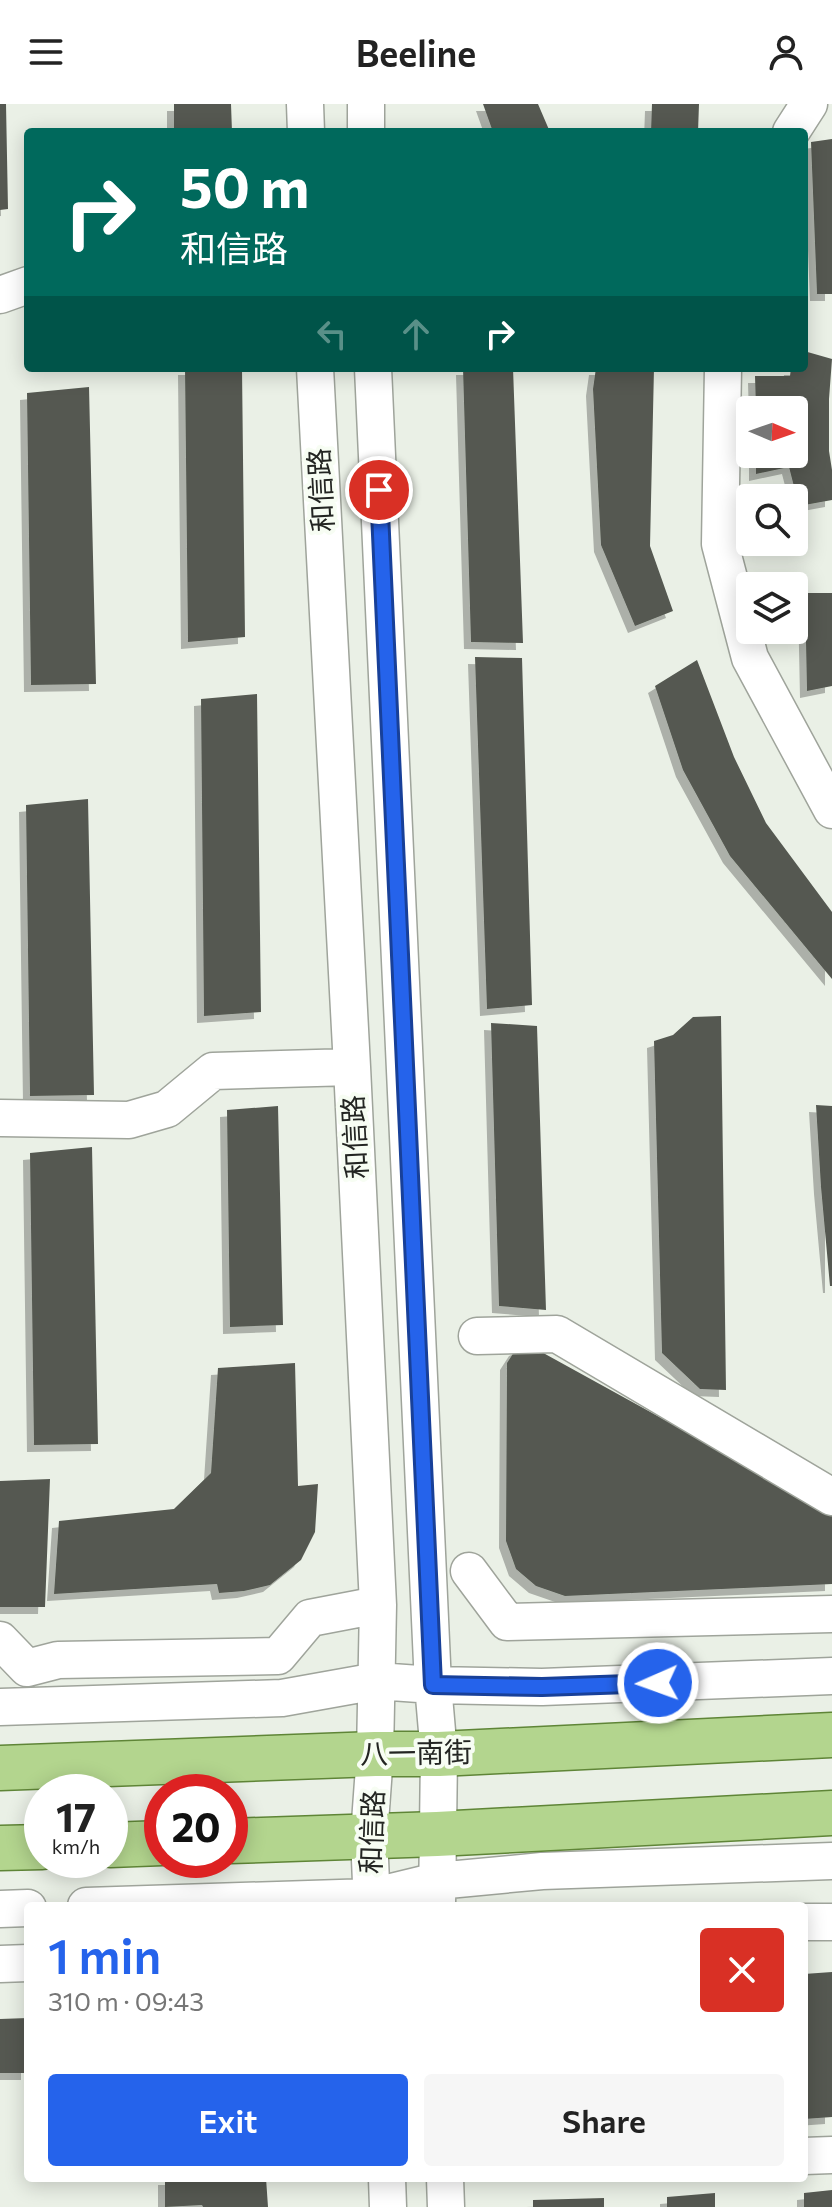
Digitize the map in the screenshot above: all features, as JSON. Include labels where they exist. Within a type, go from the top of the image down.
[{"type":"main road","name":"八一南街","points":[[0,1768],[439,1754],[832,1735]]},
{"type":"main road","points":[[248,1840],[437,1834],[832,1813]]},
{"type":"main road","points":[[0,1848],[24,1847]]},
{"type":"street","points":[[305,104],[306,128]]},
{"type":"street","points":[[366,104],[366,128]]},
{"type":"street","points":[[794,128],[809,104]]},
{"type":"street","points":[[0,295],[24,286]]},
{"type":"street","name":"和信路","points":[[315,372],[378,1605],[375,1754],[369,1836],[371,1902]]},
{"type":"street","name":"和信路","points":[[373,372],[433,1685],[439,1754],[437,1893]]},
{"type":"street","points":[[723,372],[720,544],[750,658],[832,810]]},
{"type":"street","points":[[0,1118],[129,1120],[167,1109],[213,1071],[352,1067]]},
{"type":"street","points":[[477,1336],[557,1334],[832,1497]]},
{"type":"street","points":[[469,1571],[507,1622],[832,1614]]},
{"type":"street","points":[[0,1640],[27,1668],[58,1660],[278,1656],[310,1618],[378,1605]]},
{"type":"street","points":[[0,1707],[282,1698],[377,1681],[542,1687],[832,1676]]},
{"type":"street","points":[[371,1902],[437,1893],[542,1871],[832,1861]]},
{"type":"street","points":[[0,1909],[24,1908]]},
{"type":"street","points":[[808,1922],[832,1922]]},
{"type":"street","points":[[0,1964],[24,1963]]},
{"type":"street","points":[[808,2156],[832,2155]]},
{"type":"street","points":[[387,2182],[388,2207]]},
{"type":"street","points":[[445,2182],[446,2207]]},
{"type":"building","points":[[0,104],[6,104],[8,209],[0,210]]},
{"type":"building","points":[[174,104],[231,104],[232,128],[174,128]]},
{"type":"building","points":[[483,104],[538,104],[548,128],[492,128]]},
{"type":"building","points":[[652,104],[699,104],[698,128],[651,128]]},
{"type":"building","points":[[832,139],[832,294],[817,294],[811,142]]},
{"type":"building","points":[[808,352],[832,359],[829,451],[832,500],[808,504],[808,484],[793,484],[789,468],[808,468],[808,396],[756,396],[755,376],[790,376],[790,372],[808,372]]},
{"type":"building","points":[[185,372],[242,372],[245,637],[188,642]]},
{"type":"building","points":[[463,372],[513,372],[523,643],[471,642]]},
{"type":"building","points":[[595,372],[654,372],[650,546],[673,611],[635,626],[601,545],[593,389]]},
{"type":"building","points":[[89,387],[96,684],[31,685],[27,393]]},
{"type":"building","points":[[756,468],[784,468],[756,474]]},
{"type":"building","points":[[808,593],[832,593],[832,686],[807,691]]},
{"type":"building","points":[[475,657],[522,658],[532,1005],[487,1009]]},
{"type":"building","points":[[697,660],[734,757],[766,823],[832,912],[832,979],[730,856],[683,770],[655,686]]},
{"type":"building","points":[[257,694],[261,1012],[204,1016],[201,699]]},
{"type":"building","points":[[88,799],[94,1095],[30,1096],[26,805]]},
{"type":"building","points":[[721,1016],[726,1390],[700,1389],[662,1353],[654,1041],[673,1035],[693,1017]]},
{"type":"building","points":[[491,1023],[537,1026],[546,1310],[499,1306]]},
{"type":"building","points":[[816,1105],[832,1106],[832,1286],[821,1187]]},
{"type":"building","points":[[278,1106],[283,1325],[230,1327],[227,1110]]},
{"type":"building","points":[[92,1147],[98,1444],[34,1445],[30,1153]]},
{"type":"building","points":[[527,1344],[832,1512],[832,1584],[565,1596],[536,1586],[516,1569],[506,1541],[507,1363],[516,1349]]},
{"type":"building","points":[[295,1363],[298,1486],[318,1484],[315,1532],[301,1560],[270,1585],[244,1591],[219,1593],[217,1584],[54,1594],[59,1521],[174,1509],[211,1473],[218,1368]]},
{"type":"building","points":[[50,1479],[45,1607],[0,1607],[0,1481]]},
{"type":"building","points":[[832,1972],[832,2117],[808,2119],[808,1974]]},
{"type":"building","points":[[24,2018],[24,2073],[0,2073],[0,2019]]},
{"type":"building","points":[[165,2182],[266,2182],[268,2207],[165,2207]]},
{"type":"building","points":[[832,2190],[832,2207],[804,2207],[804,2193]]},
{"type":"building","points":[[715,2193],[715,2207],[667,2207],[667,2197]]},
{"type":"building","points":[[604,2198],[604,2207],[533,2207],[533,2200]]},
{"type":"route","points":[[379,490],[433,1685],[542,1687],[658,1683]]}]
